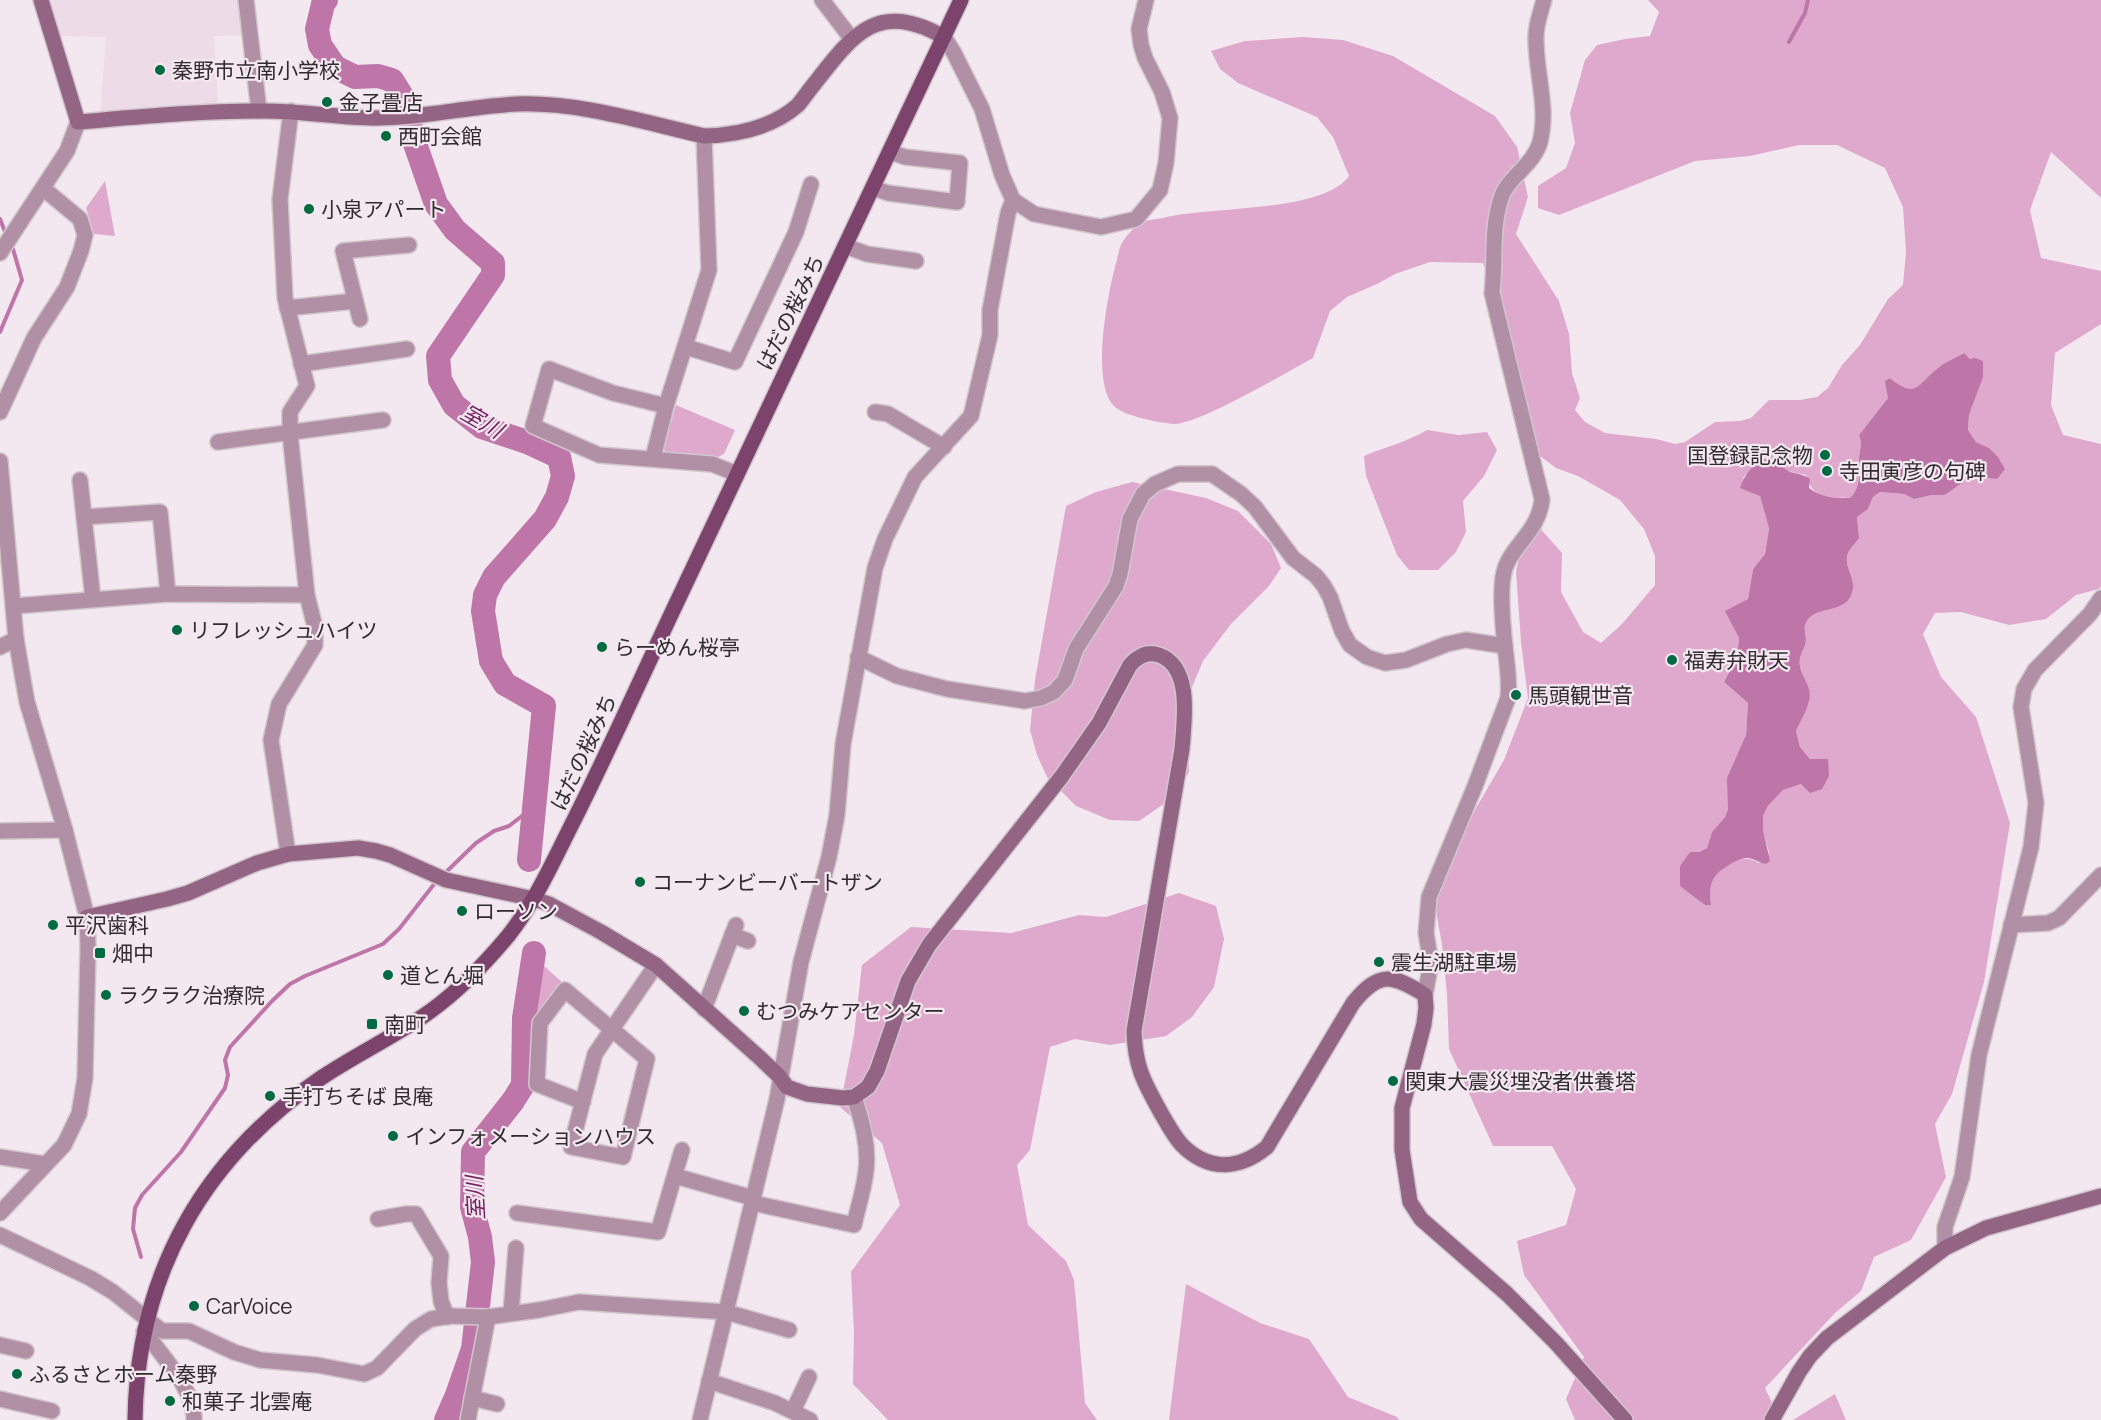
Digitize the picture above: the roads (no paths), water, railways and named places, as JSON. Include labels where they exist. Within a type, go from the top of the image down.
[{"type":"main road","name":"はだの桜みち","points":[[135,1420],[136,1389],[146,1326],[154,1295],[175,1242],[196,1202],[231,1156],[285,1104],[324,1076],[426,1014],[452,995],[480,968],[509,934],[534,899],[587,795],[736,474],[962,0]]},
{"type":"street","points":[[0,253],[67,151],[78,122],[41,0]]},
{"type":"street","points":[[246,0],[259,111]]},
{"type":"street","points":[[822,0],[851,38]]},
{"type":"street","points":[[78,122],[259,111],[393,118],[517,104],[586,109],[704,136],[746,132],[768,124],[799,104],[863,24],[881,16],[898,14],[918,19],[931,26],[944,37],[954,52],[982,109],[1002,175],[1013,200],[1034,214],[1101,227],[1136,219],[1160,190],[1166,163],[1170,118],[1162,92],[1145,58],[1139,29],[1146,0]]},
{"type":"street","points":[[1544,0],[1536,35],[1543,112],[1540,142],[1529,162],[1503,191],[1494,226],[1492,293],[1542,499],[1541,509],[1531,530],[1505,566],[1502,579],[1505,646],[1510,684],[1508,698],[1429,897],[1426,933],[1431,963],[1425,995],[1424,1024],[1402,1108],[1402,1150],[1410,1202],[1421,1219],[1507,1294],[1556,1343],[1625,1420]]},
{"type":"street","points":[[288,854],[271,740],[279,704],[315,645],[315,627],[307,595],[290,434],[290,412],[307,386],[285,298],[280,199],[291,111]]},
{"type":"street","points":[[653,458],[666,406],[709,270],[704,136]]},
{"type":"street","points":[[873,188],[888,193],[957,202],[960,163],[905,157],[890,152]]},
{"type":"street","points":[[686,347],[735,362],[796,232],[811,184]]},
{"type":"street","points":[[0,412],[34,338],[67,287],[85,235],[80,219],[44,189]]},
{"type":"street","points":[[700,1420],[777,1099],[779,1076],[801,962],[829,857],[837,815],[843,744],[875,568],[885,539],[915,477],[971,416],[990,335],[990,310],[1008,213],[1013,200]]},
{"type":"street","points":[[360,320],[344,251],[381,241],[409,245]]},
{"type":"street","points":[[845,246],[867,254],[916,261]]},
{"type":"street","points":[[288,308],[355,301]]},
{"type":"street","points":[[301,364],[407,349]]},
{"type":"street","points":[[666,406],[613,393],[549,369],[533,426],[599,455],[712,464],[736,474]]},
{"type":"street","points":[[885,410],[944,447]]},
{"type":"street","points":[[218,442],[383,420]]},
{"type":"street","points":[[0,461],[16,639],[27,702],[65,830],[87,917],[84,1089],[79,1114],[64,1145],[0,1213]]},
{"type":"street","points":[[858,657],[897,676],[947,689],[1025,701],[1041,698],[1054,692],[1065,680],[1076,649],[1116,586],[1130,519],[1143,494],[1155,484],[1178,474],[1212,474],[1241,494],[1254,507],[1293,558],[1316,576],[1324,586],[1350,645],[1367,657],[1385,663],[1406,660],[1447,644],[1466,640],[1505,646]]},
{"type":"street","points":[[80,480],[93,598]]},
{"type":"street","points":[[84,517],[160,512],[168,594]]},
{"type":"street","points":[[14,606],[83,602],[93,598],[168,594],[307,595]]},
{"type":"street","points":[[1945,1248],[1945,1227],[1962,1178],[1979,1055],[2031,847],[2036,803],[2021,707],[2024,689],[2035,670],[2090,614],[2101,598]]},
{"type":"street","points":[[0,647],[16,639]]},
{"type":"street","points":[[87,917],[126,910],[188,893],[258,863],[288,854],[358,848],[390,855],[446,880],[549,904],[656,965],[779,1076],[787,1087],[807,1094],[854,1097],[868,1087],[877,1071],[908,981],[929,945],[1062,776],[1099,723],[1130,665],[1146,653],[1157,654],[1174,664],[1183,689],[1185,715],[1182,749],[1134,1031],[1135,1053],[1142,1079],[1181,1144],[1210,1162],[1226,1165],[1240,1164],[1253,1158],[1268,1147],[1353,1003],[1366,987],[1381,980],[1402,981],[1425,995]]},
{"type":"street","points":[[0,831],[65,830]]},
{"type":"street","points":[[2011,925],[2048,923],[2059,918],[2101,875]]},
{"type":"street","points":[[704,1009],[734,930],[748,941]]},
{"type":"street","points":[[583,1102],[537,1084],[540,1023],[565,990],[612,1028],[647,1059],[623,1157],[571,1148],[583,1102],[595,1054],[612,1028],[656,965]]},
{"type":"street","points":[[675,1176],[753,1201],[854,1225],[866,1171],[866,1157],[864,1128],[854,1097]]},
{"type":"street","points":[[517,1213],[658,1232],[682,1150]]},
{"type":"street","points":[[0,1157],[45,1164]]},
{"type":"street","points":[[1772,1420],[1799,1372],[1827,1338],[1945,1248],[1986,1228],[2101,1196]]},
{"type":"street","points":[[378,1219],[416,1214],[441,1256],[439,1283],[441,1301],[447,1317]]},
{"type":"street","points":[[0,1235],[90,1278],[113,1292],[146,1326],[190,1395],[195,1408],[194,1420]]},
{"type":"street","points":[[511,1313],[516,1248]]},
{"type":"street","points":[[146,1326],[162,1331],[189,1331],[234,1352],[260,1360],[317,1365],[364,1374],[376,1368],[415,1329],[431,1319],[480,1317],[539,1310],[579,1302],[726,1312],[789,1330]]},
{"type":"street","points":[[468,1420],[480,1317]]},
{"type":"street","points":[[0,1345],[26,1351]]},
{"type":"street","points":[[793,1412],[809,1377]]},
{"type":"street","points":[[709,1381],[776,1402],[810,1420]]},
{"type":"street","points":[[472,1398],[496,1404]]},
{"type":"street","points":[[0,1399],[52,1411]]},
{"type":"waterway","name":"室川","points":[[326,0],[324,0],[317,29],[320,45],[335,67],[355,77],[378,76],[392,80],[407,104],[412,135],[436,204],[455,230],[493,263],[493,275],[438,356],[440,380],[454,405],[482,427],[527,442],[559,457],[563,476],[557,497],[545,519],[494,577],[485,595],[483,611],[491,661],[505,684],[544,706],[529,860]]},
{"type":"waterway","points":[[1789,42],[1805,13],[1808,0]]},
{"type":"waterway","points":[[0,219],[5,232]]},
{"type":"waterway","points":[[0,332],[22,280],[13,249]]},
{"type":"waterway","points":[[445,873],[476,843],[494,831],[509,826],[522,816],[534,813]]},
{"type":"waterway","points":[[141,1257],[133,1229],[135,1208],[142,1195],[181,1152],[225,1088],[228,1075],[225,1060],[230,1047],[290,984],[383,944],[399,929],[435,883]]},
{"type":"waterway","name":"室川","points":[[446,1420],[473,1349],[483,1262],[480,1237],[472,1207],[473,1152],[523,1085],[524,1018],[534,953]]},
{"type":"place","name":"秦野市立南小学校","points":[[160,70]]},
{"type":"place","name":"金子畳店","points":[[327,102]]},
{"type":"place","name":"西町会館","points":[[386,136]]},
{"type":"place","name":"小泉アパート","points":[[309,209]]},
{"type":"place","name":"国登録記念物","points":[[1825,455]]},
{"type":"place","name":"寺田寅彦の句碑","points":[[1827,471]]},
{"type":"place","name":"リフレッシュハイツ","points":[[177,630]]},
{"type":"place","name":"らーめん桜亭","points":[[602,647]]},
{"type":"place","name":"福寿弁財天","points":[[1672,660]]},
{"type":"place","name":"馬頭観世音","points":[[1516,695]]},
{"type":"place","name":"コーナンビーバートザン","points":[[640,882]]},
{"type":"place","name":"ローソン","points":[[462,911]]},
{"type":"place","name":"平沢歯科","points":[[53,925]]},
{"type":"place","name":"畑中","points":[[100,953]]},
{"type":"place","name":"震生湖駐車場","points":[[1379,962]]},
{"type":"place","name":"道とん堀","points":[[388,975]]},
{"type":"place","name":"ラクラク治療院","points":[[106,995]]},
{"type":"place","name":"むつみケアセンター","points":[[744,1011]]},
{"type":"place","name":"南町","points":[[372,1024]]},
{"type":"place","name":"関東大震災埋没者供養塔","points":[[1393,1081]]},
{"type":"place","name":"手打ちそば 良庵","points":[[270,1096]]},
{"type":"place","name":"インフォメーションハウス","points":[[393,1136]]},
{"type":"place","name":"CarVoice","points":[[194,1306]]},
{"type":"place","name":"ふるさとホーム秦野","points":[[17,1374]]},
{"type":"place","name":"和菓子 北雲庵","points":[[170,1401]]}]
